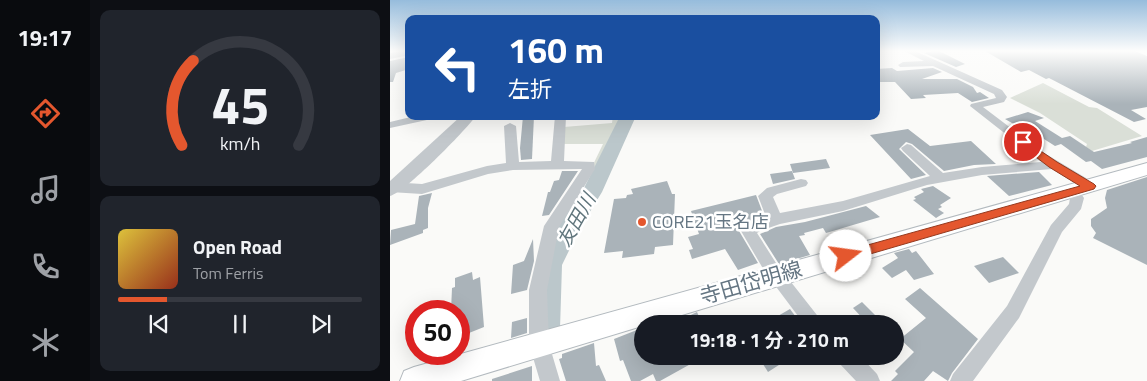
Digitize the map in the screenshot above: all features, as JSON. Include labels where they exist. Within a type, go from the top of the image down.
[{"type":"main road","name":"寺田岱明線","points":[[414,381],[1147,169]]},
{"type":"street","points":[[948,69],[998,92],[1002,97],[1000,100],[975,106],[1053,165],[1081,189],[1076,205],[1056,229],[1013,312],[960,381]]},
{"type":"street","points":[[390,125],[413,120]]},
{"type":"street","points":[[391,188],[415,169],[466,120]]},
{"type":"street","points":[[557,165],[561,120]]},
{"type":"street","points":[[510,126],[514,166]]},
{"type":"street","points":[[907,148],[940,178]]},
{"type":"street","points":[[391,188],[422,189],[487,170],[514,166],[589,165],[589,170],[552,226],[538,290],[539,344],[550,381]]},
{"type":"street","points":[[808,315],[769,267],[749,231],[752,228],[775,220],[850,204],[940,178],[1012,167],[1053,165]]},
{"type":"street","points":[[775,220],[765,196],[772,191],[801,183]]},
{"type":"street","points":[[855,365],[870,381]]},
{"type":"shaded area","points":[[1043,83],[1089,107],[1097,108],[1142,136],[1092,151],[1086,147],[1087,144],[1040,113],[1010,98]]},
{"type":"shaded area","points":[[612,120],[624,120],[598,176],[590,171],[603,144],[562,144],[564,127],[612,123]]},
{"type":"building","points":[[390,69],[405,69],[396,73],[393,82],[390,82]]},
{"type":"building","points":[[880,69],[893,69],[897,71],[935,69],[942,72],[922,79],[957,79],[973,87],[977,93],[980,92],[989,98],[972,102],[958,93],[923,95],[926,98],[911,99],[895,82],[880,82]]},
{"type":"building","points":[[1015,69],[1147,69],[1147,107],[1131,110],[1146,119],[1134,122],[1049,78],[1046,79],[1029,70],[1021,72]]},
{"type":"building","points":[[1028,112],[1044,118],[1035,121],[1062,138],[1070,136],[1094,152],[1132,143],[1130,142],[1147,137],[1147,157],[1102,169],[1091,161],[1086,162],[1061,144],[1055,146],[1022,125],[1017,126],[1005,119]]},
{"type":"building","points":[[523,120],[534,120],[532,159],[521,160]]},
{"type":"building","points":[[908,129],[930,146],[971,141],[996,164],[974,165],[944,171],[912,144],[906,142],[899,149],[926,175],[911,179],[870,135]]},
{"type":"building","points":[[826,159],[830,168],[793,173],[790,164]]},
{"type":"building","points":[[562,171],[578,171],[549,215],[542,216],[548,192],[550,192],[554,181],[559,180]]},
{"type":"building","points":[[792,171],[795,179],[773,184],[770,174]]},
{"type":"building","points":[[1039,172],[1052,185],[1009,196],[987,176]]},
{"type":"building","points":[[1147,177],[1147,265],[1093,238],[1096,233],[1091,226],[1091,219],[1107,208],[1105,198],[1107,190]]},
{"type":"building","name":"CORE21玉名店","points":[[667,181],[672,194],[675,194],[673,245],[655,247],[654,254],[622,258],[623,251],[604,253],[614,199],[626,198],[627,195],[633,194],[631,189]]},
{"type":"building","points":[[933,186],[951,198],[940,205],[942,207],[938,209],[944,213],[936,218],[913,200],[916,199],[914,197],[924,192],[921,189]]},
{"type":"building","points":[[432,193],[428,208],[428,228],[423,230],[423,233],[390,245],[391,230],[415,224],[419,196]]},
{"type":"building","points":[[756,195],[764,216],[749,222],[739,231],[758,263],[738,270],[725,249],[692,259],[689,250],[693,249],[688,237],[699,234],[691,211]]},
{"type":"building","points":[[866,206],[880,217],[826,233],[823,228],[804,233],[805,235],[799,236],[810,255],[779,264],[760,234],[776,227],[805,222]]},
{"type":"building","points":[[533,239],[534,261],[527,290],[511,294],[513,265],[524,261]]},
{"type":"building","points":[[909,249],[912,253],[916,251],[934,274],[914,280],[906,270],[892,278],[882,268],[898,258],[894,253]]},
{"type":"building","points":[[1003,257],[1019,273],[989,283],[974,266]]},
{"type":"building","points":[[472,272],[473,280],[480,277],[484,327],[470,333],[470,300],[451,300],[455,278]]},
{"type":"building","points":[[920,288],[978,339],[948,381],[933,371],[924,381],[891,381],[898,374],[895,371],[901,365],[904,365],[904,362],[914,352],[904,343],[904,336],[926,318],[905,299]]},
{"type":"building","points":[[862,302],[875,315],[860,315],[853,308]]},
{"type":"building","points":[[790,309],[794,315],[780,315]]},
{"type":"building","points":[[527,318],[527,333],[511,338],[512,322]]},
{"type":"building","points":[[634,331],[634,365],[689,365],[660,381],[656,381],[653,374],[640,381],[631,381],[623,360],[620,361],[614,339]]},
{"type":"building","points":[[594,343],[596,366],[599,365],[606,381],[566,381],[559,359],[562,358],[562,354]]},
{"type":"building","points":[[764,365],[779,365],[768,372]]},
{"type":"building","points":[[532,366],[532,381],[492,381],[492,379]]},
{"type":"waterway","name":"友田川","points":[[546,329],[550,265],[570,226],[592,192],[626,120]]},
{"type":"place","name":"CORE21玉名店","points":[[642,222]]},
{"type":"route","points":[[846,256],[1090,186],[1053,165],[1023,142]]}]
